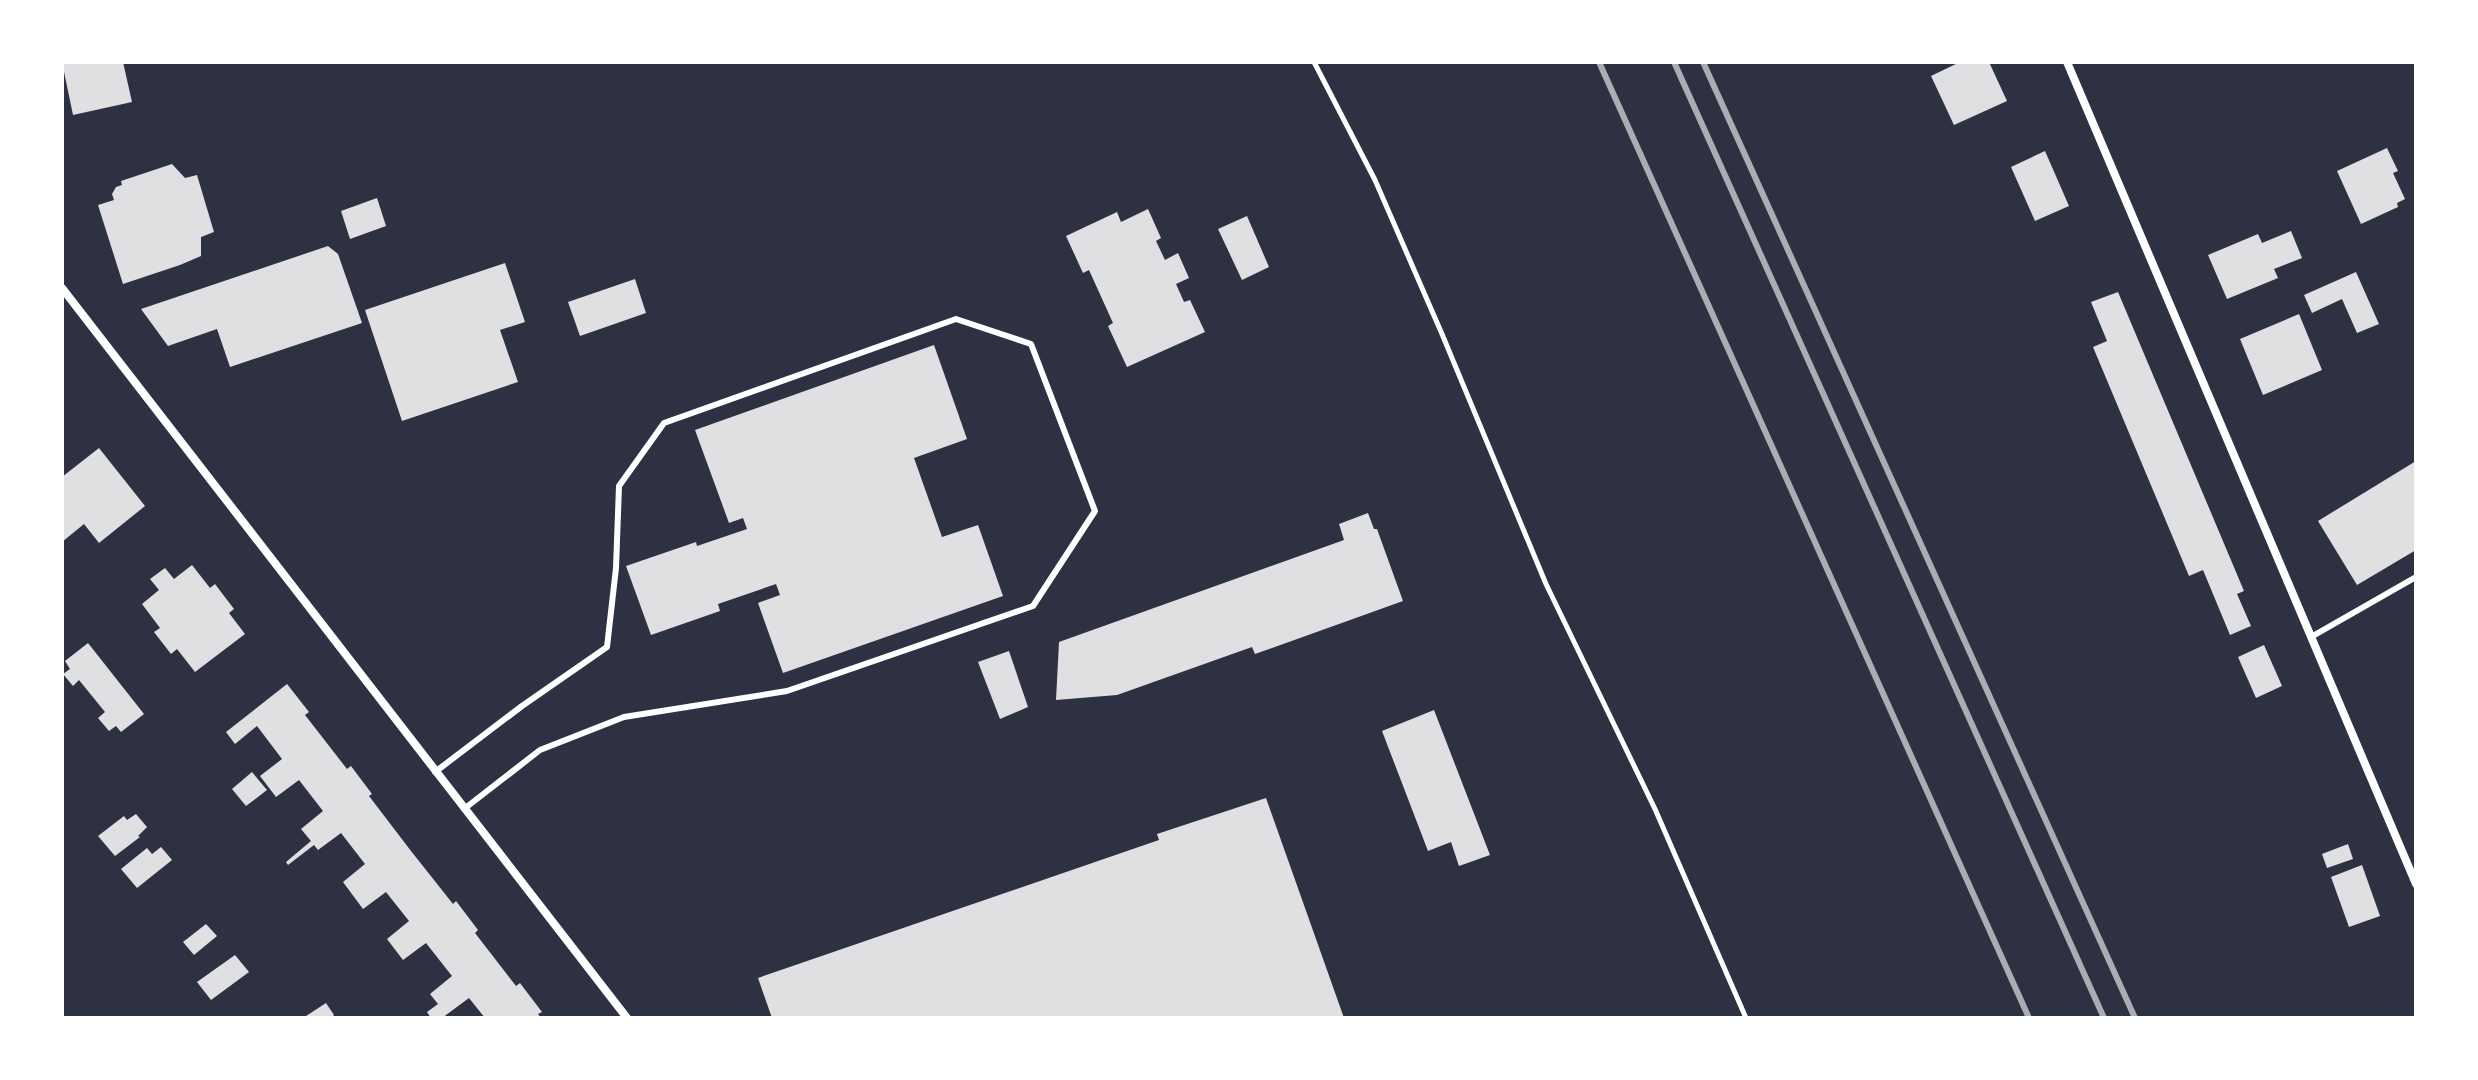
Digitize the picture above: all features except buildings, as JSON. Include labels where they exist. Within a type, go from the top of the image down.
[{"type":"street","points":[[2067,62],[2416,884]]},
{"type":"street","points":[[62,288],[627,1018]]},
{"type":"lane","points":[[435,772],[607,647],[616,568],[619,486],[664,423],[956,319],[1031,344],[1095,511],[1033,606],[787,691],[624,717],[540,750],[464,809]]},
{"type":"lane","points":[[2311,637],[2416,577]]},
{"type":"path","points":[[1314,62],[1375,180],[1546,584],[1655,809],[1746,1018]]},
{"type":"railway","points":[[1599,62],[2029,1018]]},
{"type":"railway","points":[[1674,62],[2104,1018]]},
{"type":"railway","points":[[1703,62],[2135,1018]]}]
